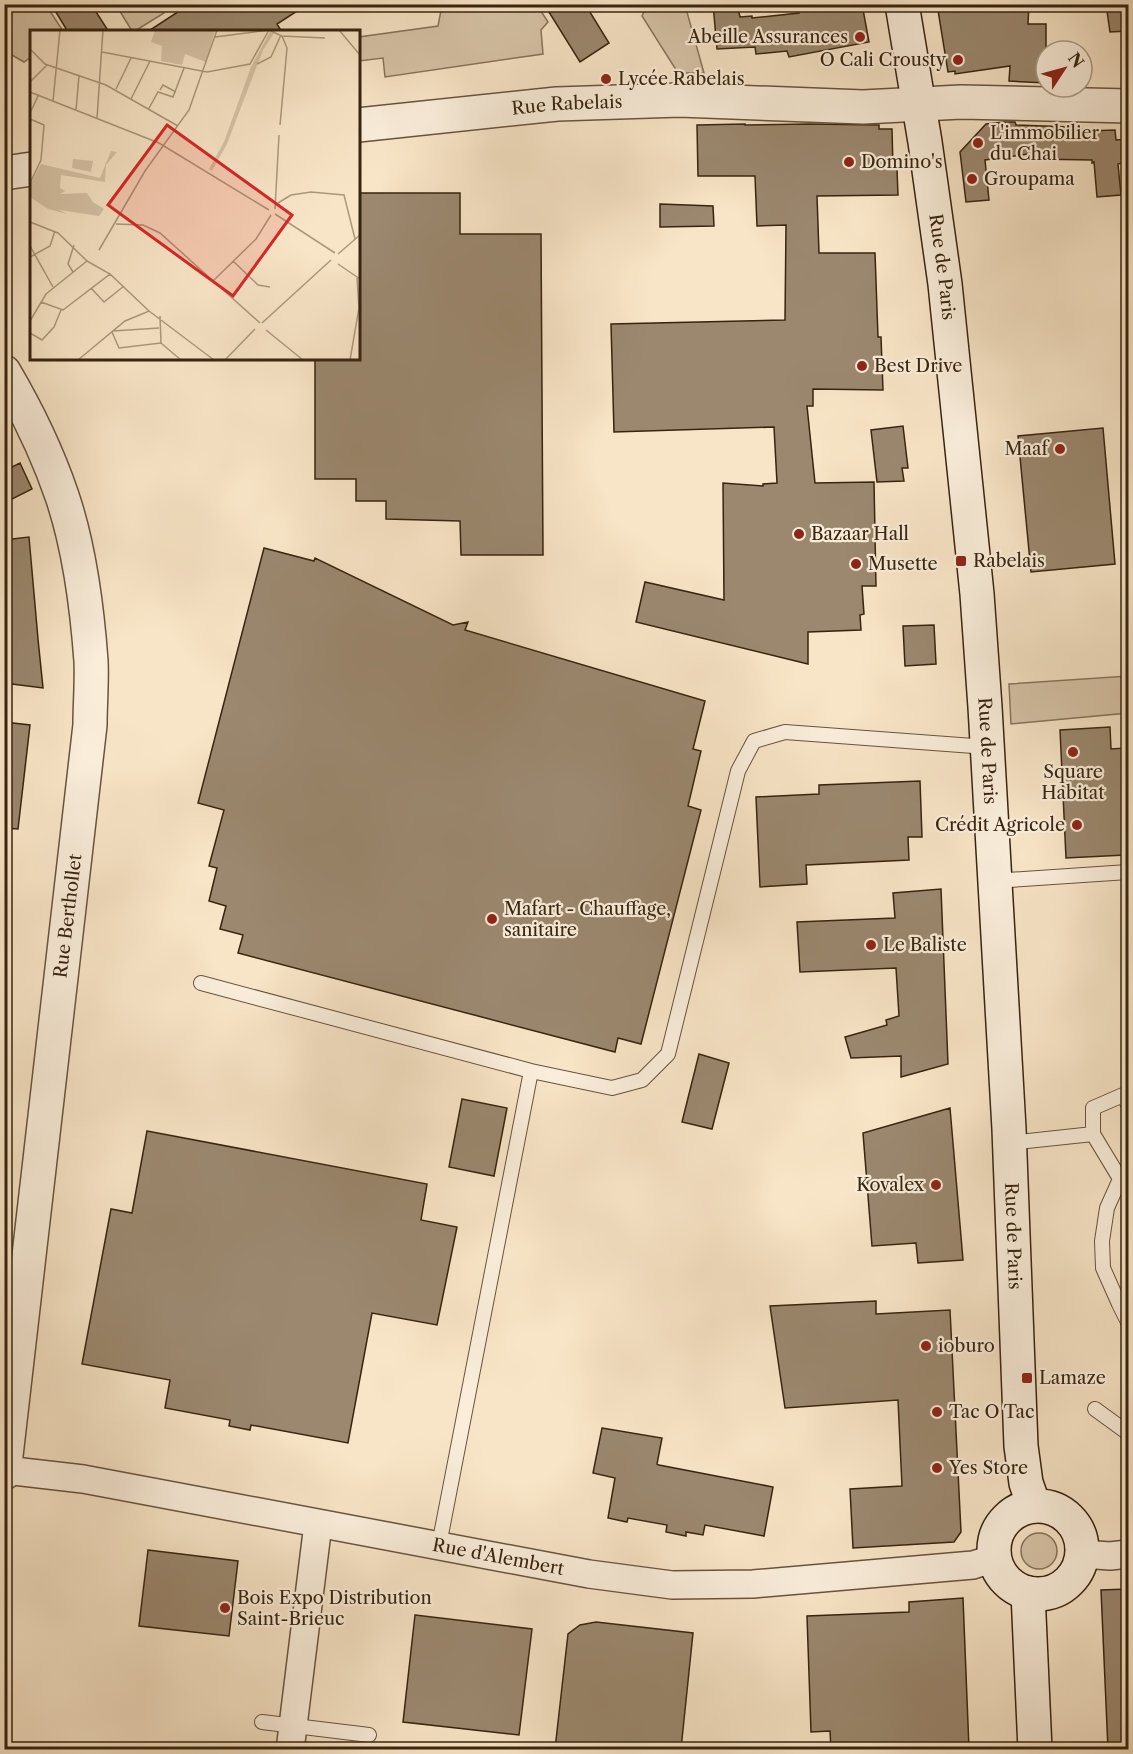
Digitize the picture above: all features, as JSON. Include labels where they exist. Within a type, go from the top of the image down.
[{"type":"main road","name":"Rue de Paris","points":[[902,4],[945,284],[977,594],[1009,1143],[1021,1446],[1026,1483],[1034,1506]]},
{"type":"main road","name":"Rue Rabelais","points":[[360,125],[557,104],[680,100],[863,107],[961,102],[1128,106]]},
{"type":"main road","points":[[4,173],[30,170]]},
{"type":"main road","name":"Rue Berthollet","points":[[4,372],[25,407],[62,497],[78,558],[86,605],[91,664],[90,725],[5,1471]]},
{"type":"main road","points":[[1034,1506],[1053,1509],[1070,1519],[1082,1542],[1082,1554],[1078,1569],[1070,1581],[1058,1590],[1043,1594],[1028,1593],[1016,1589],[1006,1581],[995,1558],[994,1543],[999,1529],[1008,1517],[1020,1509],[1034,1506]]},
{"type":"main road","points":[[1028,1593],[1035,1749]]},
{"type":"street","name":"Rue d'Alembert","points":[[5,1471],[83,1479],[589,1574],[672,1585],[753,1584],[973,1565],[995,1558]]},
{"type":"street","points":[[291,1737],[318,1524]]},
{"type":"street","points":[[1082,1554],[1110,1556],[1128,1554]]},
{"type":"lane","points":[[201,983],[531,1071],[612,1088],[642,1080],[668,1054],[738,771],[754,741],[785,732],[987,747]]},
{"type":"lane","points":[[994,881],[1128,873]]},
{"type":"lane","points":[[439,1545],[531,1071]]},
{"type":"lane","points":[[1128,1104],[1123,1095],[1093,1108],[1093,1134],[1128,1192]]},
{"type":"lane","points":[[1009,1143],[1093,1134]]},
{"type":"lane","points":[[1120,1179],[1107,1208],[1102,1241],[1103,1268],[1128,1322]]},
{"type":"lane","points":[[1095,1409],[1128,1432]]},
{"type":"lane","points":[[262,1722],[291,1737],[369,1736]]},
{"type":"shaded area","points":[[5,4],[46,5],[62,30],[30,30],[30,58],[24,62],[5,51]]},
{"type":"shaded area","points":[[116,5],[159,5],[164,13],[137,30],[131,30]]},
{"type":"shaded area","points":[[442,5],[537,5],[548,22],[541,30],[543,54],[385,77],[383,58],[360,61],[360,37],[438,26]]},
{"type":"shaded area","points":[[647,5],[685,5],[704,73],[678,73],[642,16]]},
{"type":"shaded area","points":[[1128,676],[1128,713],[1011,724],[1009,684]]},
{"type":"shaded area","points":[[1039,1533],[1052,1538],[1057,1551],[1052,1564],[1039,1569],[1026,1564],[1021,1551],[1026,1538]]},
{"type":"building","points":[[51,4],[91,4],[108,30],[67,30]]},
{"type":"building","points":[[190,4],[308,4],[277,24],[281,30],[150,30]]},
{"type":"building","points":[[544,4],[585,4],[609,43],[580,62]]},
{"type":"building","points":[[713,4],[737,4],[740,17],[752,16],[752,18],[799,13],[798,4],[862,4],[869,42],[789,57],[787,51],[756,54],[755,47],[717,49]]},
{"type":"building","points":[[937,4],[1029,4],[1028,24],[1046,24],[1046,39],[1034,39],[1034,82],[1009,81],[1010,66],[955,74],[955,71],[948,72]]},
{"type":"building","points":[[1106,4],[1128,4],[1128,31],[1110,32]]},
{"type":"building","points":[[1015,122],[1016,125],[1072,127],[1072,130],[1115,130],[1116,140],[1128,139],[1128,162],[1118,164],[1121,195],[1097,197],[1092,160],[1035,159],[1036,153],[985,160],[989,200],[966,202],[960,152],[986,124]]},
{"type":"building","points":[[697,125],[879,125],[879,129],[892,129],[893,169],[897,169],[898,195],[817,196],[819,253],[875,253],[878,337],[881,337],[883,390],[813,389],[813,406],[807,406],[815,483],[874,482],[876,586],[862,586],[864,614],[860,615],[861,630],[808,632],[808,664],[636,622],[645,582],[724,600],[723,483],[763,486],[763,484],[777,483],[774,427],[614,432],[611,324],[785,320],[786,225],[757,226],[755,176],[698,176]]},
{"type":"building","points":[[360,193],[460,193],[460,234],[541,234],[543,555],[461,555],[460,521],[386,519],[386,501],[356,501],[356,479],[315,479],[315,360],[360,360]]},
{"type":"building","points":[[660,204],[713,206],[714,226],[660,227]]},
{"type":"building","points":[[903,426],[908,468],[902,468],[904,481],[877,482],[871,430]]},
{"type":"building","points":[[1103,428],[1115,564],[1031,572],[1018,436]]},
{"type":"building","points":[[20,463],[32,489],[4,503],[4,471]]},
{"type":"building","points":[[29,537],[43,688],[4,683],[4,618],[8,618],[4,576],[4,540]]},
{"type":"building","points":[[264,548],[314,561],[315,558],[453,625],[468,622],[465,630],[705,701],[693,749],[701,751],[688,806],[701,810],[641,1044],[618,1038],[615,1052],[238,953],[243,935],[220,929],[226,906],[209,901],[217,868],[209,866],[224,810],[198,803]]},
{"type":"building","points":[[934,625],[936,664],[905,666],[903,626]]},
{"type":"building","points":[[4,722],[30,725],[18,829],[4,828]]},
{"type":"building","points":[[1110,727],[1111,749],[1125,748],[1128,837],[1123,837],[1125,855],[1066,858],[1060,730]]},
{"type":"building","points":[[920,781],[922,837],[908,837],[909,860],[806,865],[807,884],[760,887],[756,797],[819,794],[819,785]]},
{"type":"building","name":"Le Baliste","points":[[941,889],[948,1064],[901,1077],[901,1056],[851,1058],[845,1037],[887,1025],[886,1020],[899,1016],[896,968],[800,972],[797,922],[895,918],[893,893]]},
{"type":"building","points":[[699,1054],[729,1063],[712,1129],[682,1122]]},
{"type":"building","points":[[462,1099],[507,1108],[494,1176],[449,1167]]},
{"type":"building","points":[[950,1108],[963,1260],[918,1263],[916,1243],[872,1246],[863,1133]]},
{"type":"building","points":[[147,1131],[427,1184],[421,1220],[457,1227],[437,1325],[372,1313],[348,1443],[251,1425],[250,1430],[229,1426],[230,1420],[165,1408],[170,1380],[82,1364],[111,1209],[132,1213]]},
{"type":"building","points":[[876,1301],[876,1314],[950,1310],[961,1532],[954,1542],[853,1548],[850,1489],[902,1486],[898,1400],[785,1408],[770,1306]]},
{"type":"building","points":[[602,1428],[662,1438],[657,1464],[659,1465],[773,1487],[764,1536],[705,1525],[703,1535],[686,1532],[686,1536],[666,1532],[667,1525],[628,1518],[627,1522],[608,1518],[615,1478],[593,1473]]},
{"type":"building","points":[[148,1550],[238,1561],[229,1636],[139,1626]]},
{"type":"building","points":[[1128,1589],[1128,1749],[1108,1749],[1101,1590]]},
{"type":"building","points":[[963,1598],[969,1749],[831,1749],[830,1731],[811,1732],[807,1616],[909,1612],[909,1602]]},
{"type":"building","points":[[415,1615],[532,1629],[519,1735],[403,1722]]},
{"type":"building","points":[[596,1622],[693,1633],[681,1749],[555,1749],[568,1634],[580,1625]]},
{"type":"place","name":"Abeille Assurances","points":[[860,37]]},
{"type":"place","name":"O Cali Crousty","points":[[958,60]]},
{"type":"place","name":"Lycée Rabelais","points":[[606,79]]},
{"type":"place","name":"L'immobilier du Chai","points":[[978,143]]},
{"type":"place","name":"Domino's","points":[[849,162]]},
{"type":"place","name":"Groupama","points":[[972,179]]},
{"type":"place","name":"Best Drive","points":[[862,366]]},
{"type":"place","name":"Maaf","points":[[1060,449]]},
{"type":"place","name":"Bazaar Hall","points":[[799,534]]},
{"type":"place","name":"Rabelais","points":[[961,561]]},
{"type":"place","name":"Musette","points":[[856,564]]},
{"type":"place","name":"Square Habitat","points":[[1073,752]]},
{"type":"place","name":"Crédit Agricole","points":[[1077,825]]},
{"type":"place","name":"Mafart - Chauffage, sanitaire","points":[[492,919]]},
{"type":"place","name":"Le Baliste","points":[[871,945]]},
{"type":"place","name":"Kovalex","points":[[936,1185]]},
{"type":"place","name":"ioburo","points":[[926,1346]]},
{"type":"place","name":"Lamaze","points":[[1027,1378]]},
{"type":"place","name":"Tac O Tac","points":[[937,1412]]},
{"type":"place","name":"Yes Store","points":[[937,1468]]},
{"type":"place","name":"Bois Expo Distribution Saint-Brieuc","points":[[225,1608]]}]
